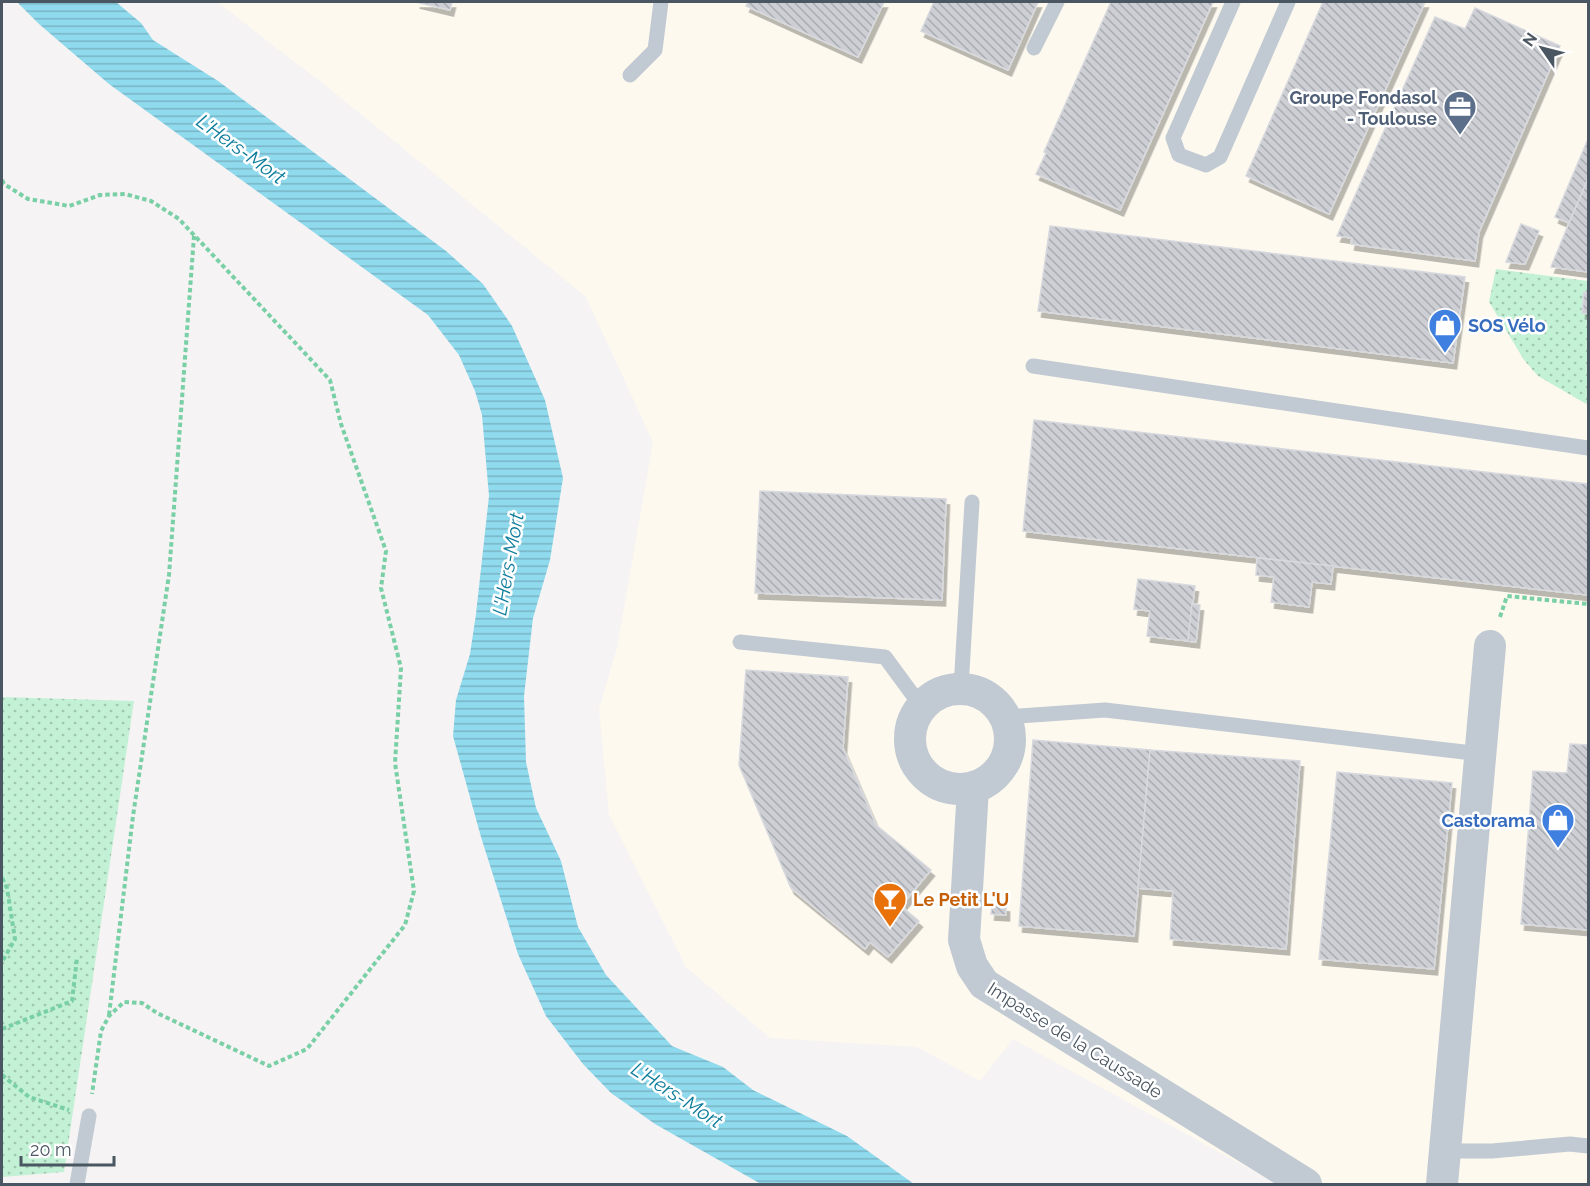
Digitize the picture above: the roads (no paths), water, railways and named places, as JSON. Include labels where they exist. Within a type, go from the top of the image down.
[{"type":"street","points":[[1442,1185],[1490,646]]},
{"type":"street","points":[[961,688],[980,692],[996,702],[1006,717],[1011,735],[1008,757],[990,781],[973,788],[951,789],[929,780],[915,762],[911,752],[909,734],[912,721],[921,706],[937,693],[961,688]]},
{"type":"street","name":"Impasse de la Caussade","points":[[973,788],[964,940],[972,966],[984,984],[1306,1185]]},
{"type":"lane","points":[[630,75],[655,50],[661,2]]},
{"type":"lane","points":[[1034,48],[1057,2]]},
{"type":"lane","points":[[1233,2],[1173,138],[1179,155],[1206,165],[1221,157],[1288,2]]},
{"type":"lane","points":[[1033,366],[1588,448]]},
{"type":"lane","points":[[961,688],[972,502]]},
{"type":"lane","points":[[740,642],[885,657],[921,706]]},
{"type":"lane","points":[[1006,717],[1105,710],[1481,753]]},
{"type":"lane","points":[[76,1185],[89,1116]]},
{"type":"lane","points":[[1446,1151],[1570,1144],[1588,1146]]},
{"type":"water","name":"L'Hers-Mort","points":[[17,2],[116,2],[141,23],[153,40],[218,81],[446,251],[483,284],[512,326],[545,400],[563,478],[550,560],[533,618],[524,696],[526,762],[536,808],[561,861],[578,927],[606,975],[672,1046],[723,1067],[753,1090],[847,1136],[914,1184],[761,1184],[655,1124],[611,1093],[583,1064],[546,1016],[518,954],[481,837],[453,736],[456,700],[470,654],[476,614],[489,496],[482,415],[475,391],[459,355],[428,315],[109,84]]},
{"type":"place","name":"Groupe Fondasol - Toulouse","points":[[1460,136]]},
{"type":"place","name":"SOS Vélo","points":[[1445,354]]},
{"type":"place","name":"Castorama","points":[[1558,849]]},
{"type":"place","name":"Le Petit L'U","points":[[890,928]]}]
